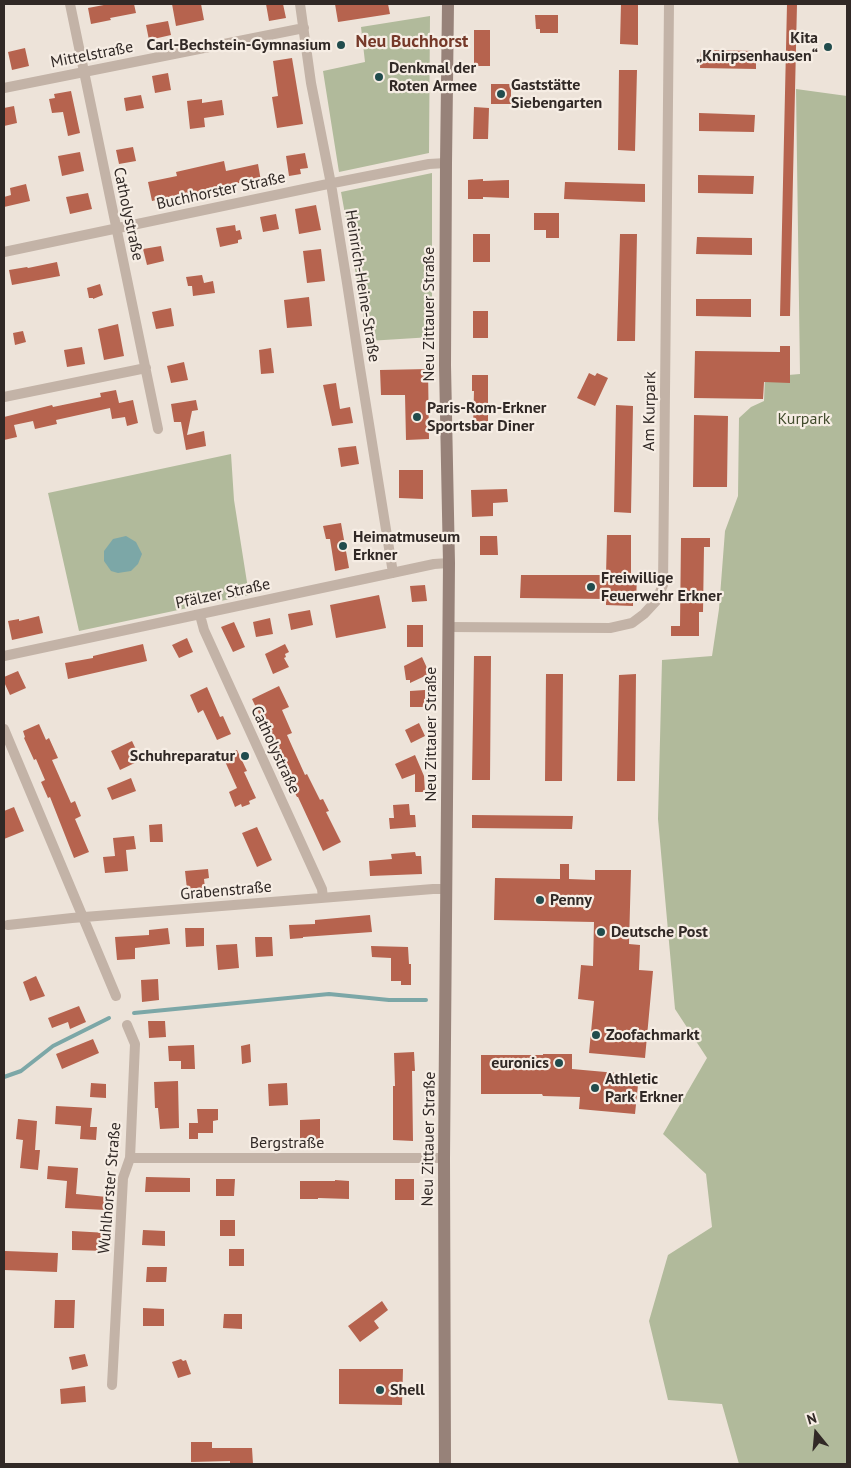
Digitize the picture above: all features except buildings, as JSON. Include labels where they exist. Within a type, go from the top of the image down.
[{"type":"main road","name":"Neu Zittauer Straße","points":[[445,1464],[444,1158],[449,563],[446,365],[448,4]]},
{"type":"street","name":"Catholystraße","points":[[70,4],[158,429]]},
{"type":"street","name":"Heinrich-Heine-Straße","points":[[300,4],[311,83],[331,184],[393,573]]},
{"type":"street","name":"Am Kurpark","points":[[448,627],[610,628],[632,623],[644,614],[656,601],[662,585],[670,4]]},
{"type":"street","name":"Mittelstraße","points":[[4,88],[304,28]]},
{"type":"street","name":"Buchhorster Straße","points":[[4,252],[429,164],[446,163]]},
{"type":"street","points":[[4,397],[146,368]]},
{"type":"street","name":"Pfälzer Straße","points":[[4,656],[434,564],[449,563]]},
{"type":"street","name":"Catholystraße","points":[[200,615],[204,630],[322,889],[323,898]]},
{"type":"street","points":[[4,729],[116,996]]},
{"type":"street","name":"Grabenstraße","points":[[8,925],[446,889]]},
{"type":"street","name":"Wuhlhorster Straße","points":[[112,1385],[123,1178],[130,1158],[135,1044],[127,1025]]},
{"type":"street","name":"Bergstraße","points":[[130,1158],[444,1158]]},
{"type":"green space","points":[[430,16],[429,153],[339,172],[323,71],[365,62],[361,27]]},
{"type":"green space","name":"Kurpark","points":[[796,89],[847,96],[847,1464],[739,1464],[722,1404],[668,1400],[649,1321],[668,1255],[712,1227],[706,1174],[663,1134],[707,1058],[675,1009],[658,819],[662,660],[712,656],[719,609],[725,531],[738,496],[739,418],[751,407],[764,401],[765,377],[800,374]]},
{"type":"green space","points":[[432,173],[432,337],[368,341],[341,192]]},
{"type":"green space","points":[[231,454],[234,500],[249,595],[79,631],[48,493]]},
{"type":"water","points":[[126,536],[136,542],[142,554],[138,564],[131,571],[118,573],[111,571],[104,561],[104,551],[113,539]]},
{"type":"waterway","points":[[134,1013],[329,994],[389,1000],[426,1000]]},
{"type":"waterway","points":[[4,1077],[21,1071],[53,1046],[109,1018]]},
{"type":"place","name":"Carl-Bechstein-Gymnasium","points":[[341,45]]},
{"type":"place","name":"Kita „Knirpsenhausen“","points":[[828,47]]},
{"type":"place","name":"Denkmal der Roten Armee","points":[[379,77]]},
{"type":"place","name":"Gaststätte Siebengarten","points":[[501,94]]},
{"type":"place","name":"Paris-Rom-Erkner Sportsbar Diner","points":[[417,417]]},
{"type":"place","name":"Heimatmuseum Erkner","points":[[343,546]]},
{"type":"place","name":"Freiwillige Feuerwehr Erkner","points":[[591,587]]},
{"type":"place","name":"Schuhreparatur","points":[[245,756]]},
{"type":"place","name":"Penny","points":[[540,900]]},
{"type":"place","name":"Deutsche Post","points":[[601,932]]},
{"type":"place","name":"Zoofachmarkt","points":[[596,1035]]},
{"type":"place","name":"euronics","points":[[559,1063]]},
{"type":"place","name":"Athletic Park Erkner","points":[[595,1088]]},
{"type":"place","name":"Shell","points":[[380,1390]]},
{"type":"district","name":"Neu Buchhorst","points":[[412,42]]}]
